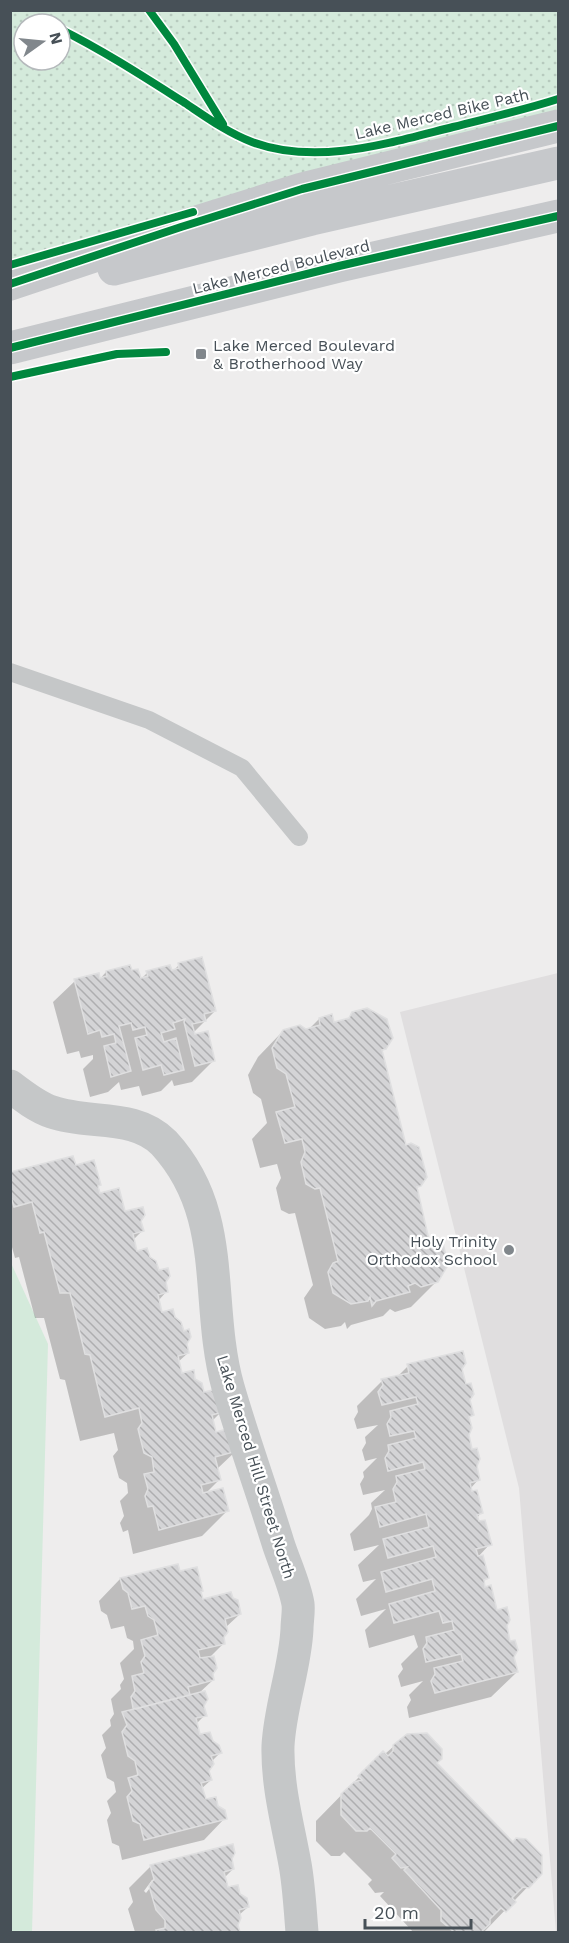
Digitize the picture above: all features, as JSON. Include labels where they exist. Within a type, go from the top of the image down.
[{"type":"main road","points":[[10,284],[231,210],[302,189],[558,126]]},
{"type":"main road","points":[[10,291],[147,261],[312,219],[558,163]]},
{"type":"main road","name":"Lake Merced Boulevard","points":[[10,348],[312,272],[555,218]]},
{"type":"street","name":"Lake Merced Hill Street North","points":[[10,1086],[50,1112],[77,1119],[135,1125],[152,1132],[189,1176],[200,1201],[212,1255],[216,1324],[228,1386],[298,1605],[296,1647],[279,1746],[280,1790],[295,1865],[302,1932]]},
{"type":"lane","points":[[10,672],[149,720],[242,768],[299,837]]},
{"type":"shaded area","name":"Holy Trinity Orthodox School","points":[[558,973],[558,1932],[556,1932],[519,1488],[400,1012]]},
{"type":"green space","points":[[11,11],[558,11],[558,113],[322,172],[11,262]]},
{"type":"green space","points":[[11,1263],[48,1344],[32,1932],[10,1932]]},
{"type":"building","points":[[202,957],[216,1011],[204,1014],[206,1021],[192,1024],[195,1034],[208,1031],[215,1061],[195,1066],[185,1019],[173,1023],[175,1029],[161,1033],[164,1042],[176,1038],[184,1070],[164,1075],[161,1065],[143,1070],[135,1038],[147,1035],[145,1027],[133,1030],[131,1023],[119,1026],[131,1071],[111,1077],[104,1046],[116,1043],[114,1034],[102,1037],[100,1030],[88,1034],[74,979],[99,973],[100,978],[107,976],[106,971],[130,965],[132,970],[138,969],[141,978],[148,976],[146,971],[170,965],[172,970],[179,968],[178,963]]},
{"type":"building","points":[[367,1008],[387,1019],[393,1038],[386,1049],[382,1050],[406,1145],[411,1143],[419,1147],[427,1177],[421,1186],[417,1187],[429,1240],[434,1238],[443,1243],[448,1265],[438,1282],[421,1287],[415,1283],[408,1286],[410,1292],[376,1301],[372,1306],[370,1297],[368,1301],[351,1304],[333,1293],[328,1272],[333,1263],[338,1261],[320,1188],[315,1189],[306,1184],[301,1162],[305,1152],[302,1139],[285,1143],[276,1112],[295,1107],[286,1074],[277,1068],[272,1048],[283,1030],[300,1025],[306,1029],[320,1025],[319,1018],[332,1014],[334,1022],[349,1018],[352,1012]]},
{"type":"building","points":[[73,1156],[76,1165],[94,1160],[101,1185],[98,1186],[100,1193],[119,1188],[125,1211],[143,1207],[145,1215],[141,1221],[144,1231],[133,1234],[137,1251],[147,1248],[159,1270],[168,1268],[170,1276],[166,1282],[168,1292],[158,1295],[162,1312],[173,1309],[184,1331],[189,1329],[191,1337],[187,1344],[189,1353],[178,1356],[182,1373],[194,1370],[195,1379],[202,1383],[204,1392],[222,1388],[223,1412],[212,1415],[216,1432],[227,1429],[237,1451],[215,1457],[221,1480],[201,1485],[203,1493],[223,1488],[229,1511],[159,1530],[153,1506],[148,1507],[145,1496],[148,1489],[144,1474],[154,1472],[152,1457],[144,1453],[138,1429],[142,1423],[139,1408],[105,1417],[90,1355],[85,1354],[70,1293],[60,1293],[44,1232],[40,1233],[32,1202],[14,1207],[10,1193],[10,1172]]},
{"type":"building","points":[[463,1351],[466,1363],[462,1369],[466,1384],[471,1383],[474,1394],[470,1400],[474,1415],[469,1417],[472,1428],[469,1435],[472,1449],[477,1448],[480,1459],[477,1466],[480,1480],[470,1483],[472,1491],[477,1490],[483,1513],[477,1515],[479,1521],[485,1520],[492,1545],[476,1549],[478,1556],[483,1555],[489,1578],[484,1580],[485,1587],[491,1585],[497,1610],[507,1607],[510,1620],[507,1626],[510,1641],[515,1640],[518,1650],[514,1657],[518,1672],[435,1693],[431,1681],[435,1674],[434,1668],[463,1661],[461,1654],[426,1662],[423,1649],[427,1643],[426,1637],[454,1630],[452,1621],[443,1623],[439,1611],[394,1623],[389,1604],[435,1591],[432,1579],[386,1592],[381,1572],[436,1557],[433,1546],[388,1558],[383,1539],[429,1527],[426,1514],[380,1527],[375,1507],[396,1502],[393,1489],[397,1482],[396,1476],[425,1469],[423,1462],[388,1471],[385,1458],[389,1451],[388,1445],[416,1438],[414,1431],[390,1436],[387,1424],[391,1417],[390,1411],[418,1404],[416,1397],[382,1405],[378,1392],[383,1385],[381,1379],[409,1373],[407,1364]]},
{"type":"building","points":[[178,1564],[180,1571],[197,1567],[203,1599],[231,1592],[233,1598],[238,1600],[241,1614],[225,1619],[228,1632],[224,1637],[225,1644],[198,1650],[200,1658],[214,1656],[217,1668],[213,1674],[214,1680],[188,1687],[190,1695],[136,1709],[133,1708],[131,1697],[135,1691],[132,1676],[144,1673],[141,1662],[145,1656],[141,1640],[158,1635],[154,1620],[148,1616],[145,1606],[132,1609],[128,1593],[123,1589],[120,1578]]},
{"type":"building","points":[[205,1691],[208,1699],[204,1706],[207,1716],[196,1718],[200,1734],[210,1732],[213,1741],[219,1745],[222,1753],[211,1756],[214,1764],[209,1771],[212,1780],[201,1783],[206,1799],[216,1797],[218,1806],[225,1810],[227,1819],[144,1840],[140,1824],[133,1821],[127,1797],[132,1791],[128,1778],[138,1775],[135,1761],[128,1756],[122,1732],[127,1725],[122,1712]]},
{"type":"building","points":[[427,1733],[442,1749],[442,1759],[437,1763],[513,1842],[516,1838],[526,1839],[542,1855],[542,1874],[529,1888],[523,1887],[512,1898],[516,1902],[506,1912],[501,1908],[481,1932],[454,1932],[441,1921],[441,1910],[404,1870],[407,1867],[401,1868],[392,1858],[396,1854],[370,1828],[367,1831],[356,1831],[341,1815],[341,1794],[354,1782],[362,1780],[358,1776],[383,1751],[388,1756],[393,1751],[393,1745],[407,1734]]},
{"type":"building","points":[[233,1844],[234,1869],[224,1872],[228,1887],[238,1885],[240,1894],[247,1898],[249,1907],[239,1910],[240,1932],[157,1932],[156,1930],[165,1928],[165,1920],[156,1910],[149,1886],[154,1879],[150,1865]]},
{"type":"cycle path","points":[[149,10],[174,44],[223,124]]},
{"type":"cycle path","name":"Lake Merced Bike Path","points":[[72,35],[124,64],[226,129],[252,142],[277,149],[302,152],[353,150],[506,114],[558,99]]},
{"type":"cycle path","points":[[10,284],[302,189],[558,126]]},
{"type":"cycle path","points":[[10,265],[193,212]]},
{"type":"cycle path","points":[[10,348],[339,266],[558,216]]},
{"type":"cycle path","points":[[10,377],[117,354],[166,352]]},
{"type":"place","name":"Lake Merced Boulevard & Brotherhood Way","points":[[201,354]]},
{"type":"place","name":"Holy Trinity Orthodox School","points":[[509,1250]]}]
